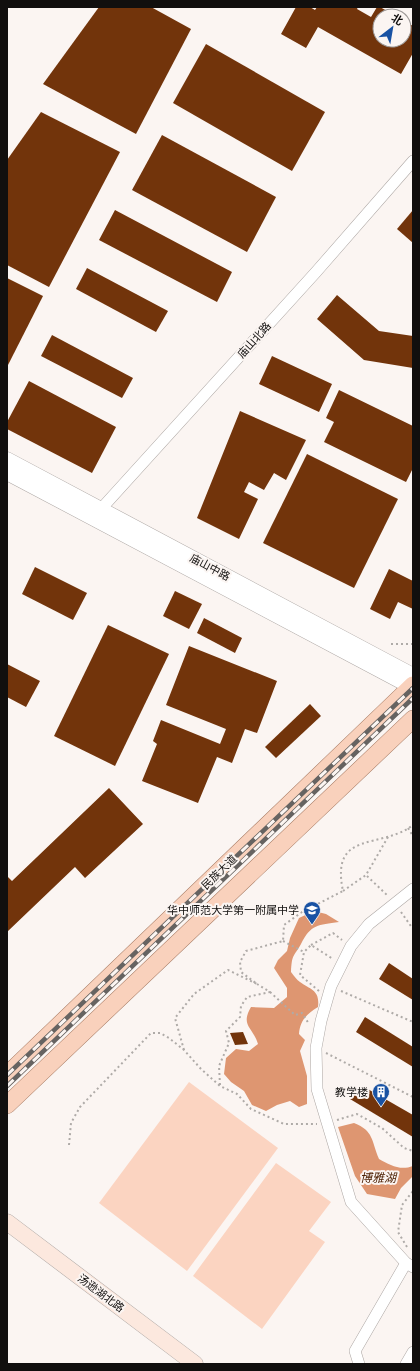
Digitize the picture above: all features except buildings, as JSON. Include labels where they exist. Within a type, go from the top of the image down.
[{"type":"main road","name":"民族大道","points":[[7,1075],[413,684]]},
{"type":"main road","name":"民族大道","points":[[7,1105],[413,719]]},
{"type":"main road","name":"汤逊湖北路","points":[[7,1222],[195,1364]]},
{"type":"main road","name":"汤逊湖北路","points":[[7,1235],[181,1364]]},
{"type":"street","name":"庙山北路","points":[[98,515],[316,272],[413,161]]},
{"type":"street","name":"庙山中路","points":[[7,459],[98,515],[413,684]]},
{"type":"street","name":"庙山中路","points":[[7,473],[98,515]]},
{"type":"street","points":[[359,1364],[355,1351],[409,1265],[351,1202],[326,1124],[317,1089],[316,1048],[330,986],[341,964],[352,946],[369,924],[413,889]]},
{"type":"street","points":[[406,1364],[413,1352]]},
{"type":"path","points":[[391,644],[413,644]]},
{"type":"path","points":[[343,891],[340,875],[343,859],[353,846],[388,836],[413,825]]},
{"type":"path","points":[[408,828],[413,836]]},
{"type":"path","points":[[283,941],[284,925],[302,912],[343,891],[366,875],[388,836]]},
{"type":"path","points":[[366,875],[395,903],[413,929]]},
{"type":"path","points":[[327,998],[300,975],[304,952],[311,945],[333,933],[352,946]]},
{"type":"path","points":[[257,984],[242,972],[240,962],[246,950],[283,941],[304,952]]},
{"type":"path","points":[[311,945],[341,964]]},
{"type":"path","points":[[184,1050],[175,1018],[194,994],[228,970],[270,992],[295,1015],[302,1013],[312,1029],[316,1048],[413,1097]]},
{"type":"path","points":[[330,986],[413,1022]]},
{"type":"path","points":[[220,1086],[219,1066],[229,1043],[226,1030],[240,1017],[241,1006],[247,996],[270,992]]},
{"type":"path","points":[[69,1145],[71,1123],[80,1107],[151,1033],[160,1033],[170,1038],[220,1086],[237,1094],[251,1109],[284,1124],[326,1124],[357,1114],[382,1128],[404,1148],[413,1151]]},
{"type":"path","points":[[409,1250],[398,1232],[402,1205],[413,1191]]},
{"type":"shaded area","points":[[189,1082],[278,1148],[187,1271],[99,1203]]},
{"type":"shaded area","points":[[276,1163],[331,1202],[309,1231],[325,1242],[262,1329],[193,1276]]},
{"type":"water","points":[[314,911],[326,914],[339,922],[320,925],[312,929],[293,956],[291,972],[299,981],[314,991],[318,997],[318,1007],[307,1015],[301,1025],[299,1034],[305,1040],[300,1051],[307,1076],[307,1104],[299,1107],[290,1101],[277,1105],[266,1111],[252,1105],[244,1091],[231,1082],[224,1074],[226,1058],[236,1049],[249,1051],[258,1044],[247,1023],[248,1013],[251,1007],[274,1008],[287,997],[287,988],[274,968],[278,960],[287,951],[290,938],[299,918]]},
{"type":"water","name":"博雅湖","points":[[354,1123],[369,1133],[379,1159],[399,1168],[413,1166],[413,1176],[401,1188],[395,1199],[367,1194],[355,1176],[338,1127]]},
{"type":"railway","points":[[7,1075],[413,688]]},
{"type":"railway","points":[[7,1086],[413,698]]},
{"type":"place","name":"华中师范大学第一附属中学","points":[[312,925]]},
{"type":"place","name":"教学楼","points":[[381,1107]]}]
